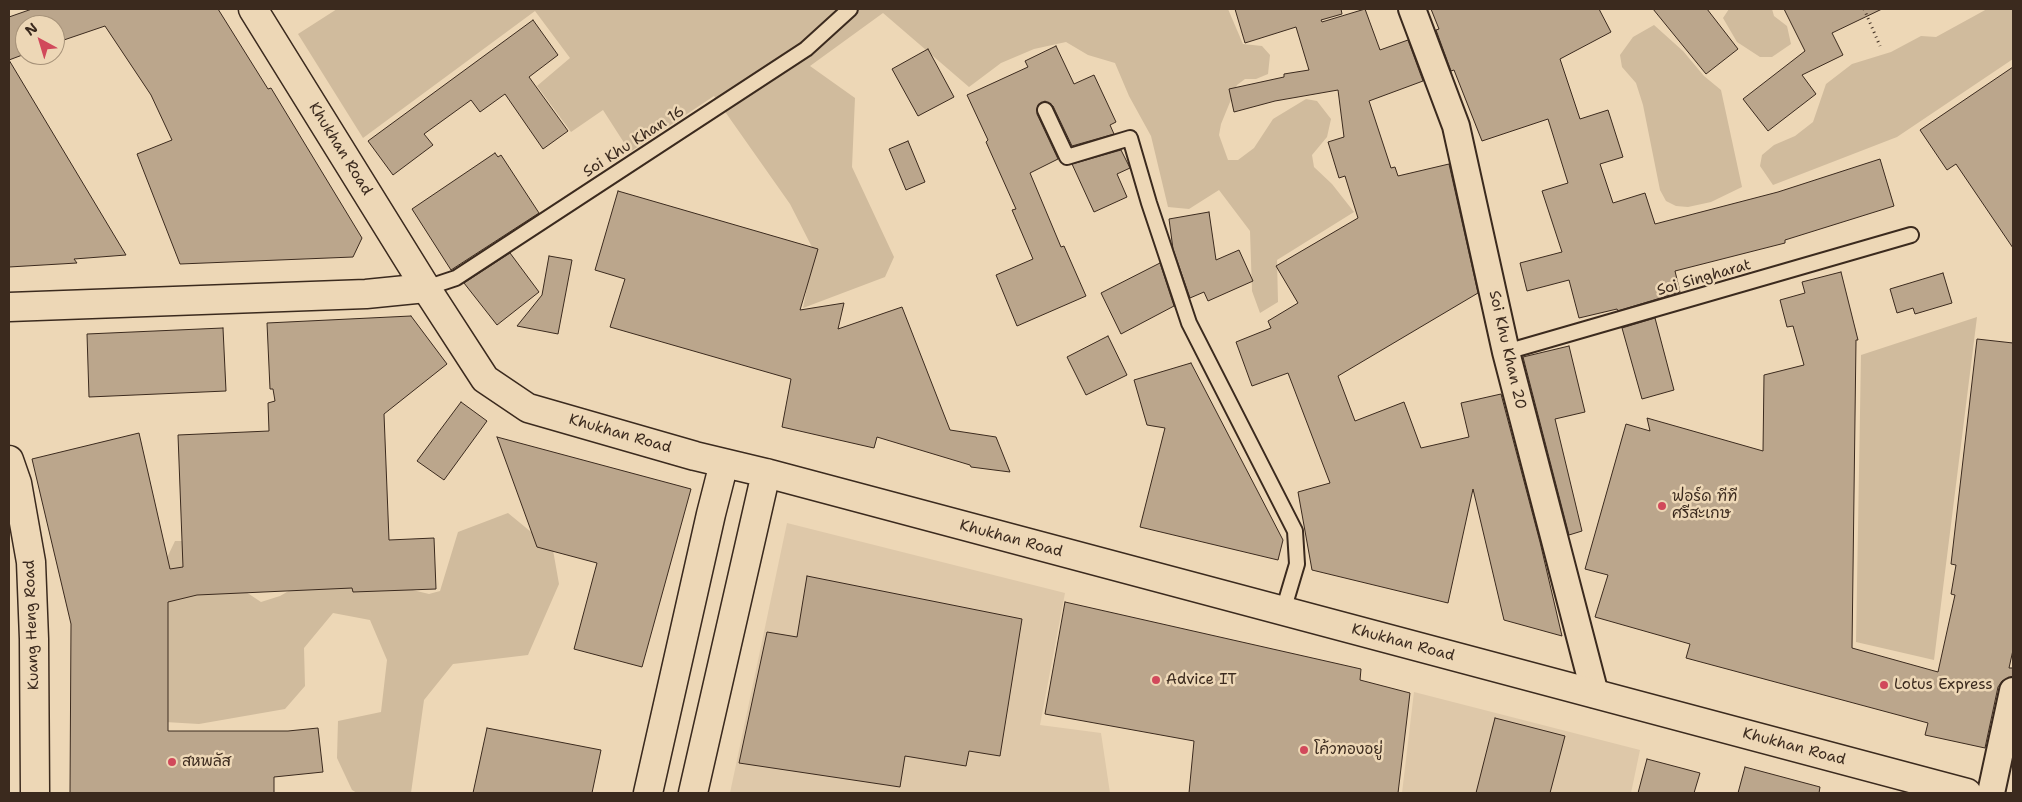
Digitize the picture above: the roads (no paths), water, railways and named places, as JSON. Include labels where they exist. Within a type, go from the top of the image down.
[{"type":"main road","name":"Khukhan Road","points":[[253,9],[426,288],[485,379],[528,408],[724,463],[1967,793]]},
{"type":"main road","points":[[9,307],[366,294],[426,288]]},
{"type":"main road","name":"Kuang Heng Road","points":[[9,460],[17,482],[31,562],[34,638],[35,793]]},
{"type":"main road","points":[[648,793],[724,463]]},
{"type":"main road","points":[[693,793],[766,473]]},
{"type":"street","name":"Soi Khu Khan 20","points":[[1412,9],[1456,126],[1506,352],[1594,694]]},
{"type":"street","points":[[1991,793],[2013,691]]},
{"type":"lane","name":"Soi Khu Khan 16","points":[[426,288],[456,278],[797,55],[850,9]]},
{"type":"lane","points":[[1045,110],[1067,157],[1130,138],[1189,323],[1295,530],[1297,564],[1283,611]]},
{"type":"lane","name":"Soi Singharat","points":[[1506,352],[1911,236]]},
{"type":"place","name":"ฟอร์ด ทีที ศรีสะเกษ","points":[[1662,506]]},
{"type":"place","name":"Advice IT","points":[[1156,680]]},
{"type":"place","name":"Lotus Express","points":[[1884,685]]},
{"type":"place","name":"โค้วทองอยู่","points":[[1304,750]]},
{"type":"place","name":"สหพลัส","points":[[172,762]]}]
